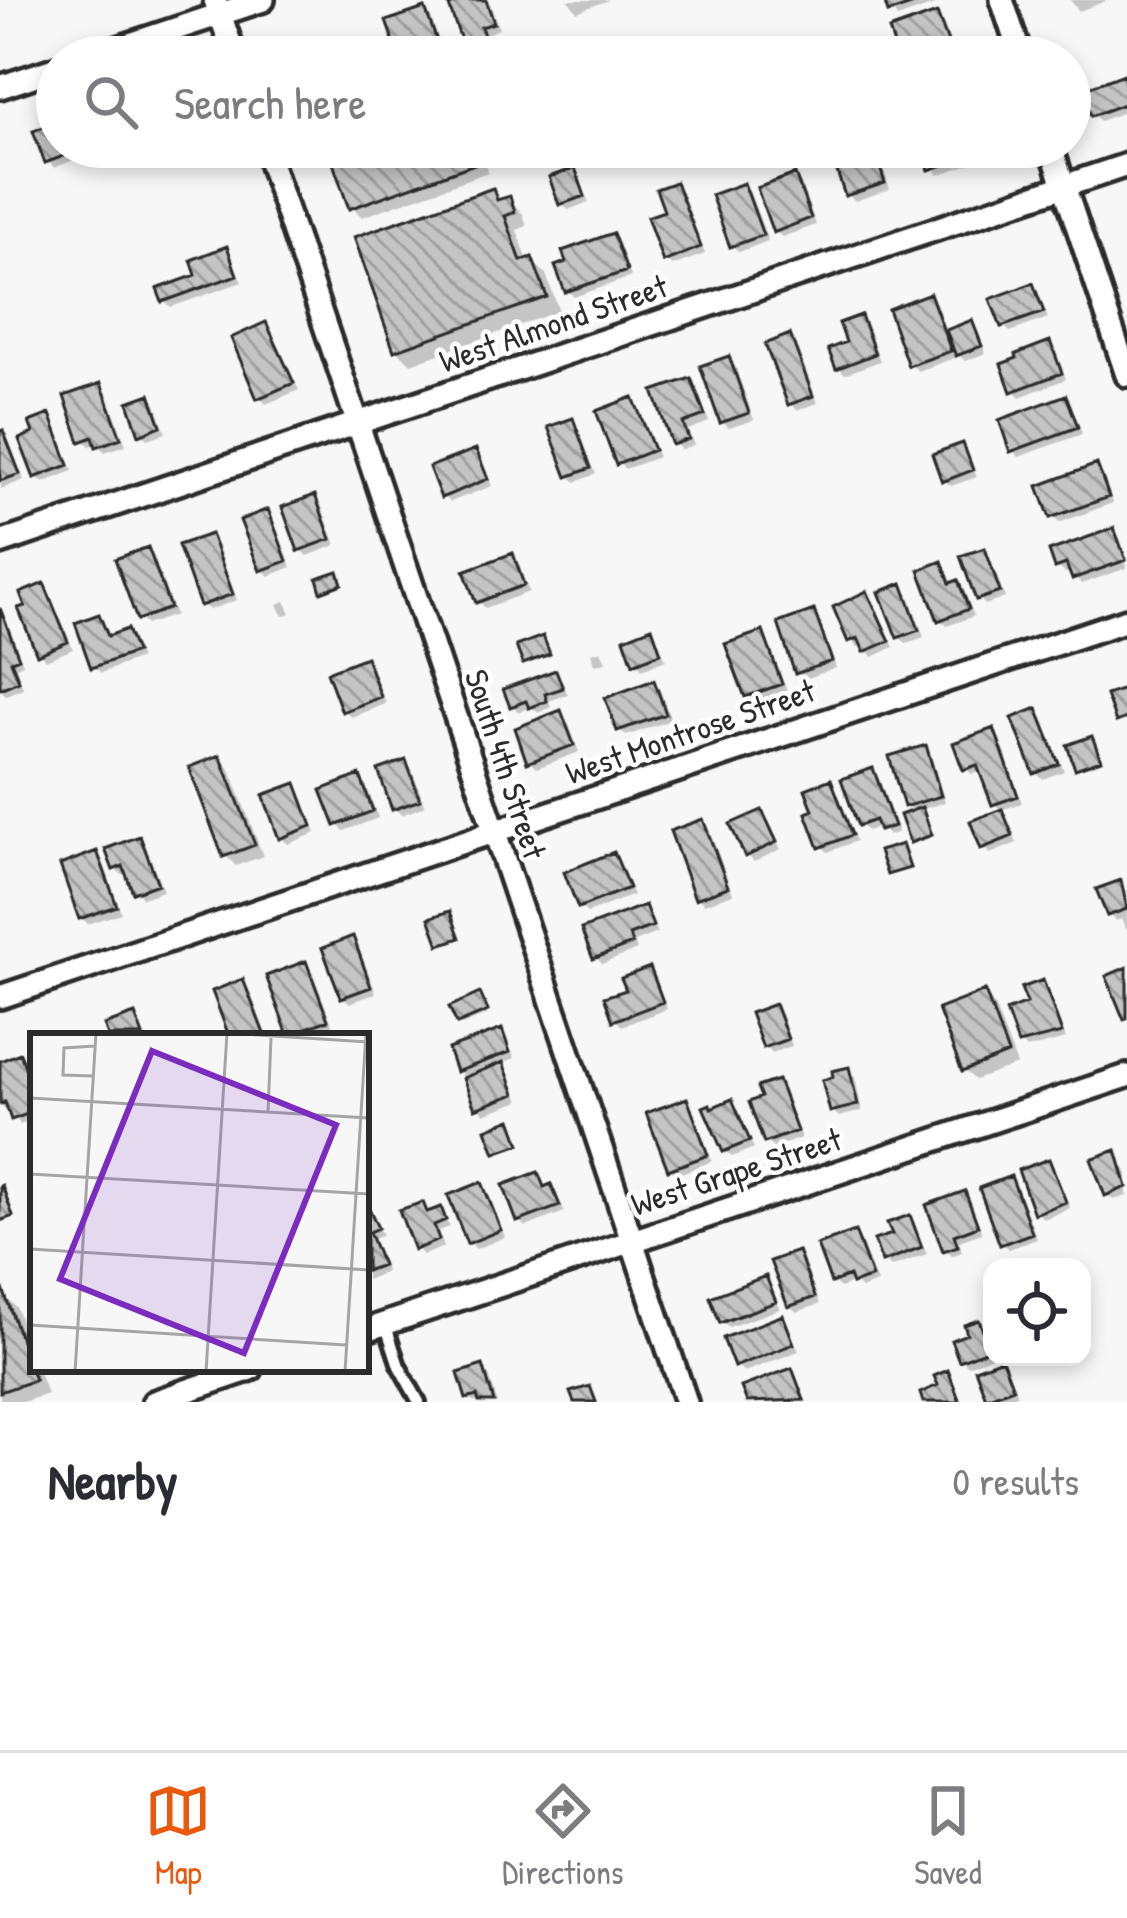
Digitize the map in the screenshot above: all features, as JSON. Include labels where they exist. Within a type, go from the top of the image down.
[{"type":"street","points":[[144,36],[218,7],[263,0]]},
{"type":"street","points":[[1002,0],[1014,36]]},
{"type":"street","points":[[218,7],[228,36]]},
{"type":"street","points":[[0,87],[36,75]]},
{"type":"street","name":"West Almond Street","points":[[0,543],[1127,165]]},
{"type":"street","name":"South 4th Street","points":[[272,168],[686,1402]]},
{"type":"street","points":[[1058,168],[1127,375]]},
{"type":"street","name":"West Montrose Street","points":[[0,998],[1127,620]]},
{"type":"street","name":"West Grape Street","points":[[376,1327],[1127,1076]]},
{"type":"street","points":[[154,1402],[242,1372]]},
{"type":"lane","points":[[376,1327],[419,1402]]},
{"type":"building","points":[[486,0],[494,23],[481,27],[484,36],[460,36],[449,6]]},
{"type":"building","points":[[884,0],[925,0],[888,13]]},
{"type":"building","points":[[425,8],[435,36],[391,36],[386,21]]},
{"type":"building","points":[[937,13],[946,36],[891,36],[889,30]]},
{"type":"building","points":[[1124,74],[1127,103],[1091,116],[1091,86]]},
{"type":"building","points":[[335,168],[463,168],[349,209]]},
{"type":"building","points":[[575,168],[585,196],[559,205],[549,177]]},
{"type":"building","points":[[836,168],[880,168],[885,183],[845,196]]},
{"type":"building","points":[[795,174],[811,218],[773,233],[757,188]]},
{"type":"building","points":[[676,182],[701,247],[663,262],[647,217],[664,211],[656,189]]},
{"type":"building","points":[[744,183],[763,235],[730,247],[711,195]]},
{"type":"building","points":[[493,188],[497,200],[510,196],[515,212],[505,216],[521,261],[532,257],[547,297],[394,351],[354,237]]},
{"type":"building","points":[[613,233],[627,271],[565,292],[555,266],[566,262],[562,251]]},
{"type":"building","points":[[227,246],[237,275],[162,302],[157,289],[196,275],[191,260]]},
{"type":"building","points":[[1033,283],[1044,312],[1001,327],[990,299]]},
{"type":"building","points":[[930,293],[951,351],[908,366],[888,309]]},
{"type":"building","points":[[861,315],[875,354],[836,369],[828,349],[846,342],[839,323]]},
{"type":"building","points":[[972,320],[982,346],[956,356],[946,330]]},
{"type":"building","points":[[266,322],[294,383],[257,399],[231,338]]},
{"type":"building","points":[[790,334],[813,396],[788,405],[765,344]]},
{"type":"building","points":[[1050,341],[1062,373],[1011,392],[1001,364]]},
{"type":"building","points":[[729,356],[749,413],[720,423],[700,366]]},
{"type":"building","points":[[691,378],[705,415],[683,423],[689,439],[672,445],[653,391]]},
{"type":"building","points":[[101,383],[121,438],[96,447],[93,437],[80,442],[64,396]]},
{"type":"building","points":[[150,394],[161,426],[139,435],[128,402]]},
{"type":"building","points":[[1066,395],[1078,427],[1010,452],[999,420]]},
{"type":"building","points":[[633,397],[654,450],[616,465],[596,411]]},
{"type":"building","points":[[50,414],[69,465],[34,478],[19,439],[33,433],[29,422]]},
{"type":"building","points":[[573,418],[591,468],[567,477],[548,427]]},
{"type":"building","points":[[0,431],[20,474],[0,481]]},
{"type":"building","points":[[963,443],[973,470],[942,482],[932,454]]},
{"type":"building","points":[[476,449],[488,479],[441,498],[429,467]]},
{"type":"building","points":[[1097,464],[1109,497],[1050,518],[1038,486]]},
{"type":"building","points":[[315,495],[331,539],[298,551],[282,507]]},
{"type":"building","points":[[268,509],[287,561],[260,571],[240,520]]},
{"type":"building","points":[[1114,528],[1126,560],[1072,579],[1066,564],[1055,568],[1049,551]]},
{"type":"building","points":[[211,534],[233,594],[200,606],[178,545]]},
{"type":"building","points":[[148,547],[170,608],[137,620],[115,559]]},
{"type":"building","points":[[985,548],[1000,592],[976,600],[960,556]]},
{"type":"building","points":[[513,553],[524,585],[476,603],[464,571]]},
{"type":"building","points":[[942,561],[950,583],[958,580],[969,609],[938,621],[919,570]]},
{"type":"building","points":[[338,571],[342,584],[321,592],[317,578]]},
{"type":"building","points":[[44,583],[68,642],[37,655],[18,608],[25,606],[20,593]]},
{"type":"building","points":[[902,583],[919,630],[897,638],[879,592]]},
{"type":"building","points":[[867,591],[890,641],[864,652],[858,638],[848,642],[833,607]]},
{"type":"building","points":[[0,608],[19,658],[11,661],[19,681],[0,689]]},
{"type":"building","points":[[814,610],[832,661],[795,674],[778,623]]},
{"type":"building","points":[[99,614],[108,636],[127,629],[136,652],[91,668],[75,623]]},
{"type":"building","points":[[652,627],[661,653],[633,664],[624,638]]},
{"type":"building","points":[[763,631],[782,684],[745,697],[725,644]]},
{"type":"building","points":[[543,636],[550,654],[523,664],[516,646]]},
{"type":"building","points":[[366,657],[381,697],[342,712],[327,672]]},
{"type":"building","points":[[556,670],[563,688],[545,694],[547,701],[529,708],[526,701],[510,707],[503,689]]},
{"type":"building","points":[[654,680],[666,714],[617,731],[605,698]]},
{"type":"building","points":[[1127,688],[1127,718],[1116,722],[1106,695]]},
{"type":"building","points":[[1037,708],[1059,764],[1034,774],[1012,718]]},
{"type":"building","points":[[561,710],[574,745],[527,763],[515,728]]},
{"type":"building","points":[[994,728],[1018,796],[992,805],[977,765],[963,770],[953,743]]},
{"type":"building","points":[[1092,736],[1101,760],[1075,769],[1067,745]]},
{"type":"building","points":[[926,745],[941,796],[904,807],[889,756]]},
{"type":"building","points":[[220,755],[255,845],[223,857],[189,767]]},
{"type":"building","points":[[406,760],[420,800],[392,810],[378,770]]},
{"type":"building","points":[[873,768],[894,826],[879,831],[875,820],[858,826],[841,779]]},
{"type":"building","points":[[360,775],[373,811],[335,826],[321,790]]},
{"type":"building","points":[[831,779],[852,835],[819,848],[806,813],[813,810],[805,789]]},
{"type":"building","points":[[296,783],[312,826],[279,839],[263,795]]},
{"type":"building","points":[[922,807],[932,835],[910,843],[900,815]]},
{"type":"building","points":[[1002,809],[1013,836],[981,849],[970,821]]},
{"type":"building","points":[[762,810],[777,842],[745,857],[730,824]]},
{"type":"building","points":[[703,819],[728,887],[695,899],[670,831]]},
{"type":"building","points":[[140,836],[158,884],[133,893],[123,866],[113,870],[105,849]]},
{"type":"building","points":[[902,844],[910,868],[887,875],[879,851]]},
{"type":"building","points":[[97,851],[117,906],[79,919],[60,865]]},
{"type":"building","points":[[614,852],[629,888],[578,908],[564,872]]},
{"type":"building","points":[[1121,880],[1127,909],[1107,916],[1096,889]]},
{"type":"building","points":[[645,905],[653,926],[629,935],[632,944],[593,959],[581,929]]},
{"type":"building","points":[[450,911],[460,938],[439,945],[429,918]]},
{"type":"building","points":[[353,936],[371,987],[341,998],[322,948]]},
{"type":"building","points":[[306,961],[328,1020],[287,1033],[266,976]]},
{"type":"building","points":[[650,967],[663,1002],[613,1021],[604,997],[626,990],[621,978]]},
{"type":"building","points":[[1127,967],[1127,1019],[1124,1020],[1106,976]]},
{"type":"building","points":[[243,979],[264,1033],[228,1033],[212,991]]},
{"type":"building","points":[[1043,980],[1062,1033],[1018,1044],[1006,1011],[1027,1003],[1021,988]]},
{"type":"building","points":[[985,991],[1008,1054],[962,1072],[938,1009]]},
{"type":"building","points":[[480,993],[488,1011],[457,1024],[449,1007]]},
{"type":"building","points":[[775,1004],[788,1039],[763,1048],[750,1013]]},
{"type":"building","points":[[135,1014],[142,1033],[107,1033],[104,1025]]},
{"type":"building","points":[[502,1029],[510,1052],[456,1072],[448,1049]]},
{"type":"building","points":[[20,1053],[30,1081],[30,1113],[11,1120],[5,1102],[0,1104],[0,1061]]},
{"type":"building","points":[[503,1062],[515,1094],[475,1109],[463,1078]]},
{"type":"building","points":[[849,1067],[858,1105],[830,1112],[822,1080],[833,1077],[832,1071]]},
{"type":"building","points":[[778,1080],[797,1131],[764,1143],[749,1102],[761,1097],[757,1087]]},
{"type":"building","points":[[687,1098],[708,1155],[668,1170],[646,1113]]},
{"type":"building","points":[[732,1099],[750,1141],[723,1152],[703,1107]]},
{"type":"building","points":[[511,1119],[520,1144],[495,1153],[486,1129]]},
{"type":"building","points":[[1116,1150],[1127,1187],[1105,1196],[1091,1159]]},
{"type":"building","points":[[1049,1159],[1066,1202],[1034,1214],[1018,1170]]},
{"type":"building","points":[[538,1172],[544,1187],[551,1184],[560,1206],[517,1222],[503,1185]]},
{"type":"building","points":[[1011,1176],[1032,1233],[1000,1245],[979,1188]]},
{"type":"building","points":[[482,1182],[501,1230],[467,1244],[448,1195]]},
{"type":"building","points":[[0,1186],[13,1216],[0,1221]]},
{"type":"building","points":[[965,1191],[978,1226],[954,1235],[958,1246],[943,1251],[926,1205]]},
{"type":"building","points":[[423,1202],[427,1212],[441,1207],[446,1220],[434,1225],[439,1240],[414,1250],[399,1210]]},
{"type":"building","points":[[369,1210],[378,1228],[369,1232]]},
{"type":"building","points":[[910,1215],[922,1247],[882,1262],[874,1240],[892,1234],[887,1223]]},
{"type":"building","points":[[855,1231],[872,1277],[852,1284],[849,1276],[831,1283],[817,1245]]},
{"type":"building","points":[[369,1232],[382,1265],[369,1270]]},
{"type":"building","points":[[798,1251],[815,1297],[788,1307],[770,1261]]},
{"type":"building","points":[[766,1276],[776,1302],[720,1323],[710,1297]]},
{"type":"building","points":[[0,1290],[35,1380],[0,1392]]},
{"type":"building","points":[[783,1315],[794,1344],[734,1367],[723,1338]]},
{"type":"building","points":[[979,1320],[983,1352],[959,1361],[951,1340],[967,1334],[964,1325]]},
{"type":"building","points":[[483,1365],[494,1402],[479,1402],[477,1396],[466,1399],[458,1373]]},
{"type":"building","points":[[1005,1366],[1013,1388],[986,1398],[975,1369]]},
{"type":"building","points":[[792,1368],[804,1400],[747,1402],[741,1387]]},
{"type":"building","points":[[948,1370],[960,1402],[923,1402],[920,1393],[938,1385],[934,1376]]},
{"type":"building","points":[[590,1386],[596,1402],[574,1402],[570,1392]]}]
